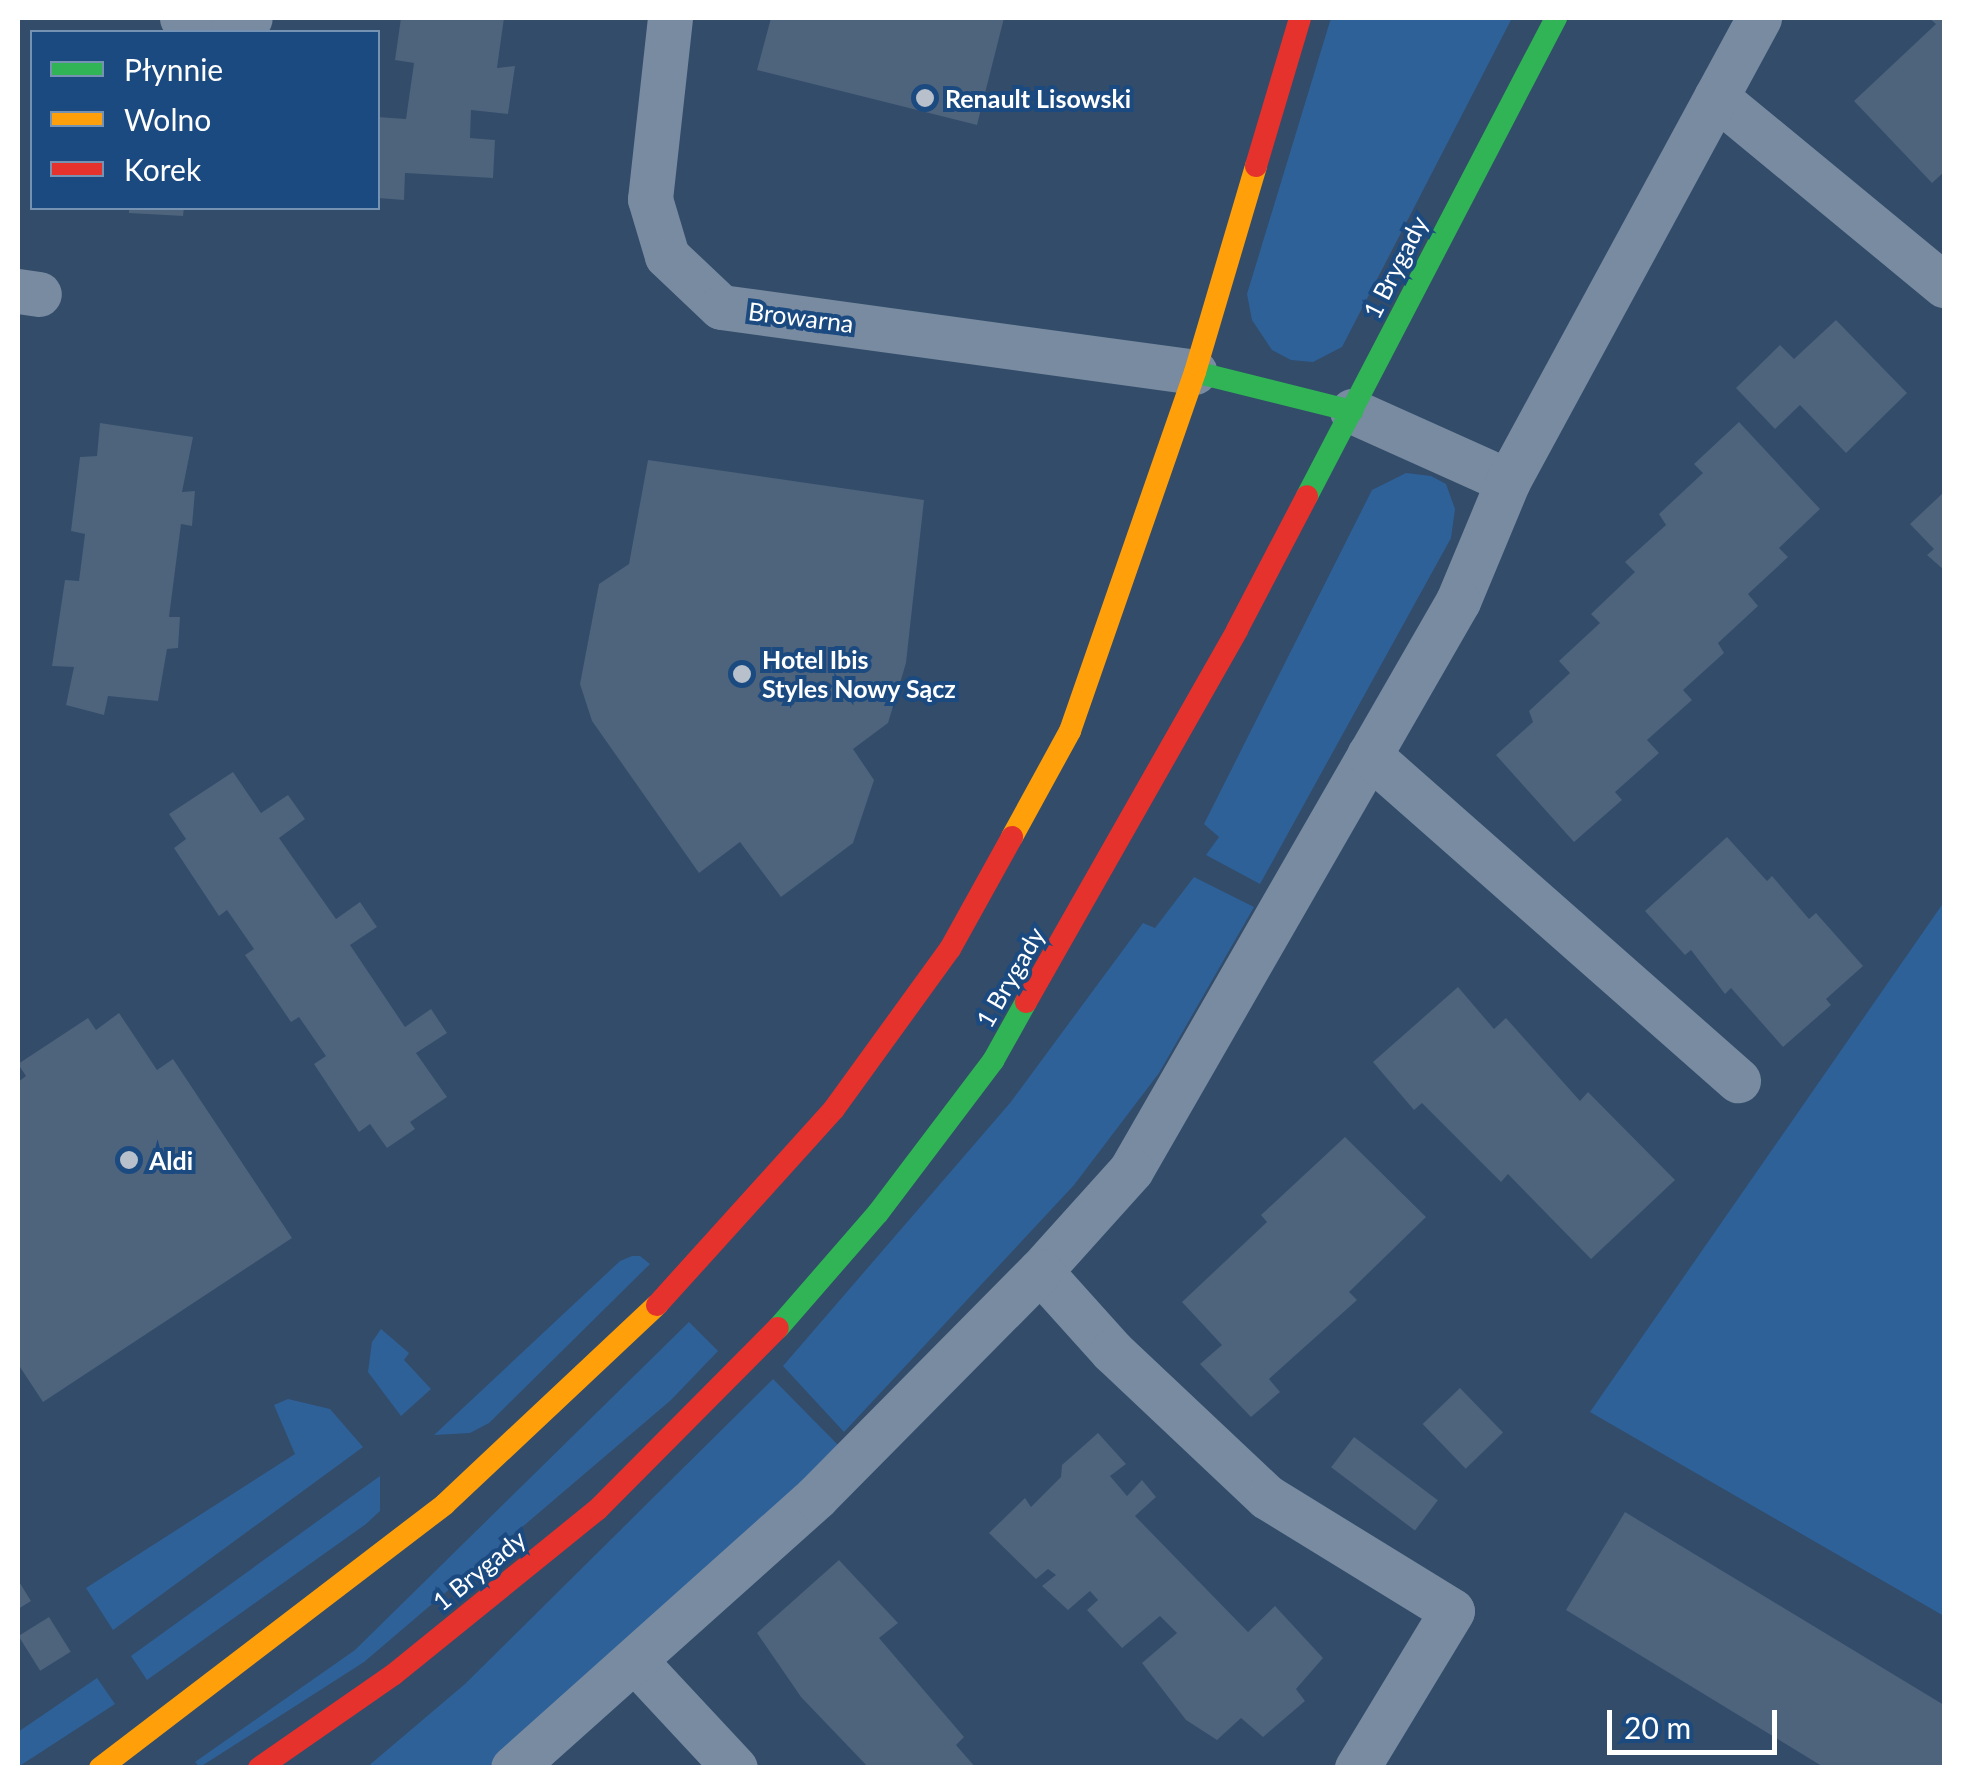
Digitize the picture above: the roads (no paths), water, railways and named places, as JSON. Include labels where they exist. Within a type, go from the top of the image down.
[{"type":"street","points":[[182,18],[233,25],[250,18]]},
{"type":"street","name":"Browarna","points":[[670,18],[650,199],[667,256],[721,307],[1195,372]]},
{"type":"street","points":[[100,1768],[445,1504],[683,1282],[834,1108],[950,949],[1070,731],[1195,372],[1300,18]]},
{"type":"street","name":"1 Brygady","points":[[260,1768],[394,1675],[598,1509],[752,1359],[878,1213],[992,1061],[1121,842],[1352,411],[1556,18]]},
{"type":"street","points":[[513,1768],[816,1497],[1040,1271],[1131,1170],[1458,601],[1508,480],[1759,18]]},
{"type":"street","points":[[1716,97],[1944,285]]},
{"type":"street","points":[[1195,372],[1352,411],[1508,480]]},
{"type":"street","points":[[1369,756],[1738,1080]]},
{"type":"street","points":[[1040,1271],[1112,1351],[1267,1496],[1452,1611],[1357,1768]]},
{"type":"street","points":[[636,1662],[734,1768]]},
{"type":"place","name":"Renault Lisowski","points":[[925,98]]},
{"type":"place","name":"Hotel Ibis Styles Nowy Sącz","points":[[742,674]]},
{"type":"place","name":"Aldi","points":[[129,1160]]}]
